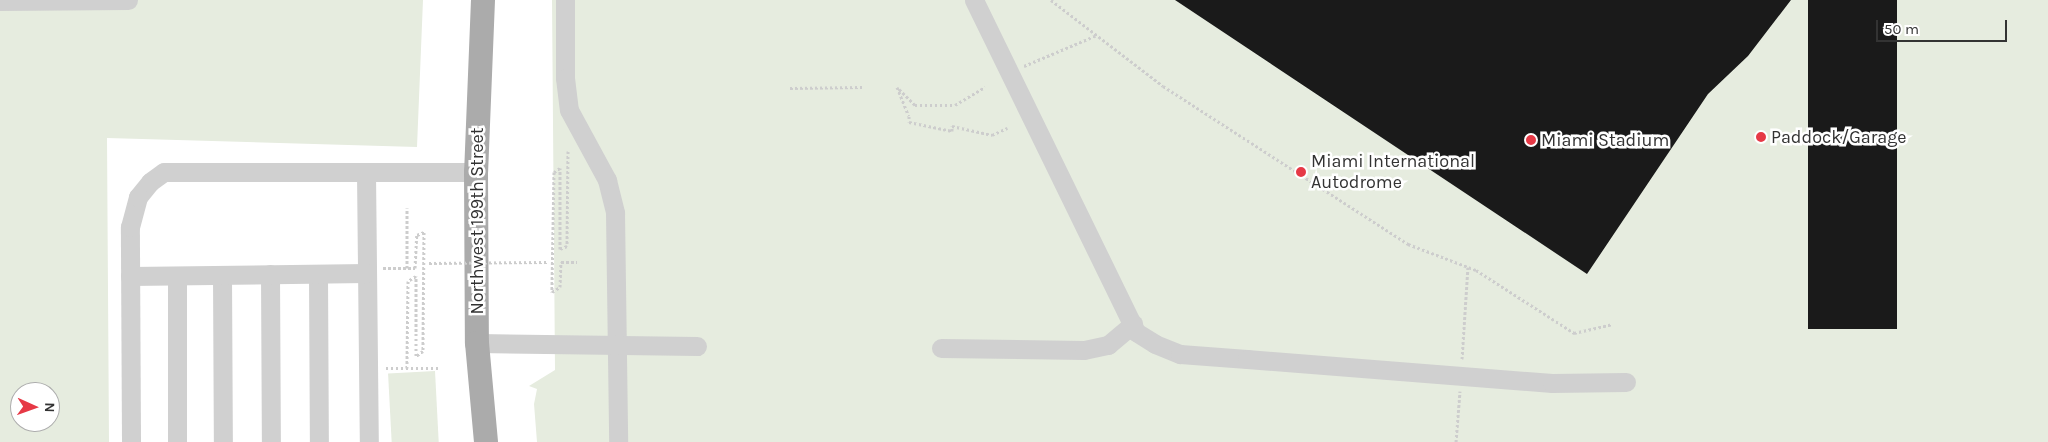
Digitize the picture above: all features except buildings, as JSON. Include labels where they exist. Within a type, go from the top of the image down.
[{"type":"main road","name":"Northwest 199th Street","points":[[483,0],[476,172],[477,343],[486,442]]},
{"type":"street","points":[[0,1],[128,0]]},
{"type":"street","points":[[565,0],[564,78],[570,110],[607,180],[612,197],[617,245],[618,442]]},
{"type":"street","points":[[974,0],[1136,332],[1155,344],[1180,354],[1552,383],[1626,382]]},
{"type":"street","points":[[131,442],[130,227],[138,198],[164,172],[476,172]]},
{"type":"street","points":[[366,172],[374,271],[368,442]]},
{"type":"street","points":[[130,276],[318,274],[374,271]]},
{"type":"street","points":[[270,274],[271,442]]},
{"type":"street","points":[[318,274],[319,442]]},
{"type":"street","points":[[222,275],[224,442]]},
{"type":"street","points":[[177,276],[177,442]]},
{"type":"street","points":[[941,348],[1084,350],[1108,344],[1133,324]]},
{"type":"street","points":[[477,343],[697,346]]},
{"type":"path","points":[[1051,0],[1163,86],[1408,244],[1468,267],[1574,333],[1612,324]]},
{"type":"path","points":[[1021,67],[1097,35]]},
{"type":"path","points":[[986,86],[955,105],[914,105],[897,87],[910,116],[909,122],[952,130],[952,126],[992,135],[1007,128]]},
{"type":"path","points":[[790,88],[862,87]]},
{"type":"path","points":[[568,151],[567,246],[560,250],[560,168],[554,172],[552,292],[556,292],[560,287],[561,262],[577,262]]},
{"type":"path","points":[[407,208],[407,268]]},
{"type":"path","points":[[374,271],[415,268],[417,235],[424,232],[426,263],[423,351],[416,356],[416,276],[408,281],[407,368]]},
{"type":"path","points":[[426,263],[551,262]]},
{"type":"path","points":[[1462,362],[1468,267]]},
{"type":"path","points":[[383,368],[439,368]]},
{"type":"path","points":[[1456,442],[1460,391]]},
{"type":"shaded area","points":[[0,0],[423,0],[417,147],[107,138],[109,442],[0,442]]},
{"type":"shaded area","name":"Miami International Autodrome","points":[[552,0],[2048,0],[2048,442],[537,442],[534,404],[537,389],[529,386],[555,370]]},
{"type":"shaded area","points":[[435,371],[439,442],[392,442],[388,373]]},
{"type":"place","name":"Paddock/Garage","points":[[1761,137]]},
{"type":"place","name":"Miami Stadium","points":[[1531,140]]},
{"type":"place","name":"Miami International Autodrome","points":[[1301,172]]}]
